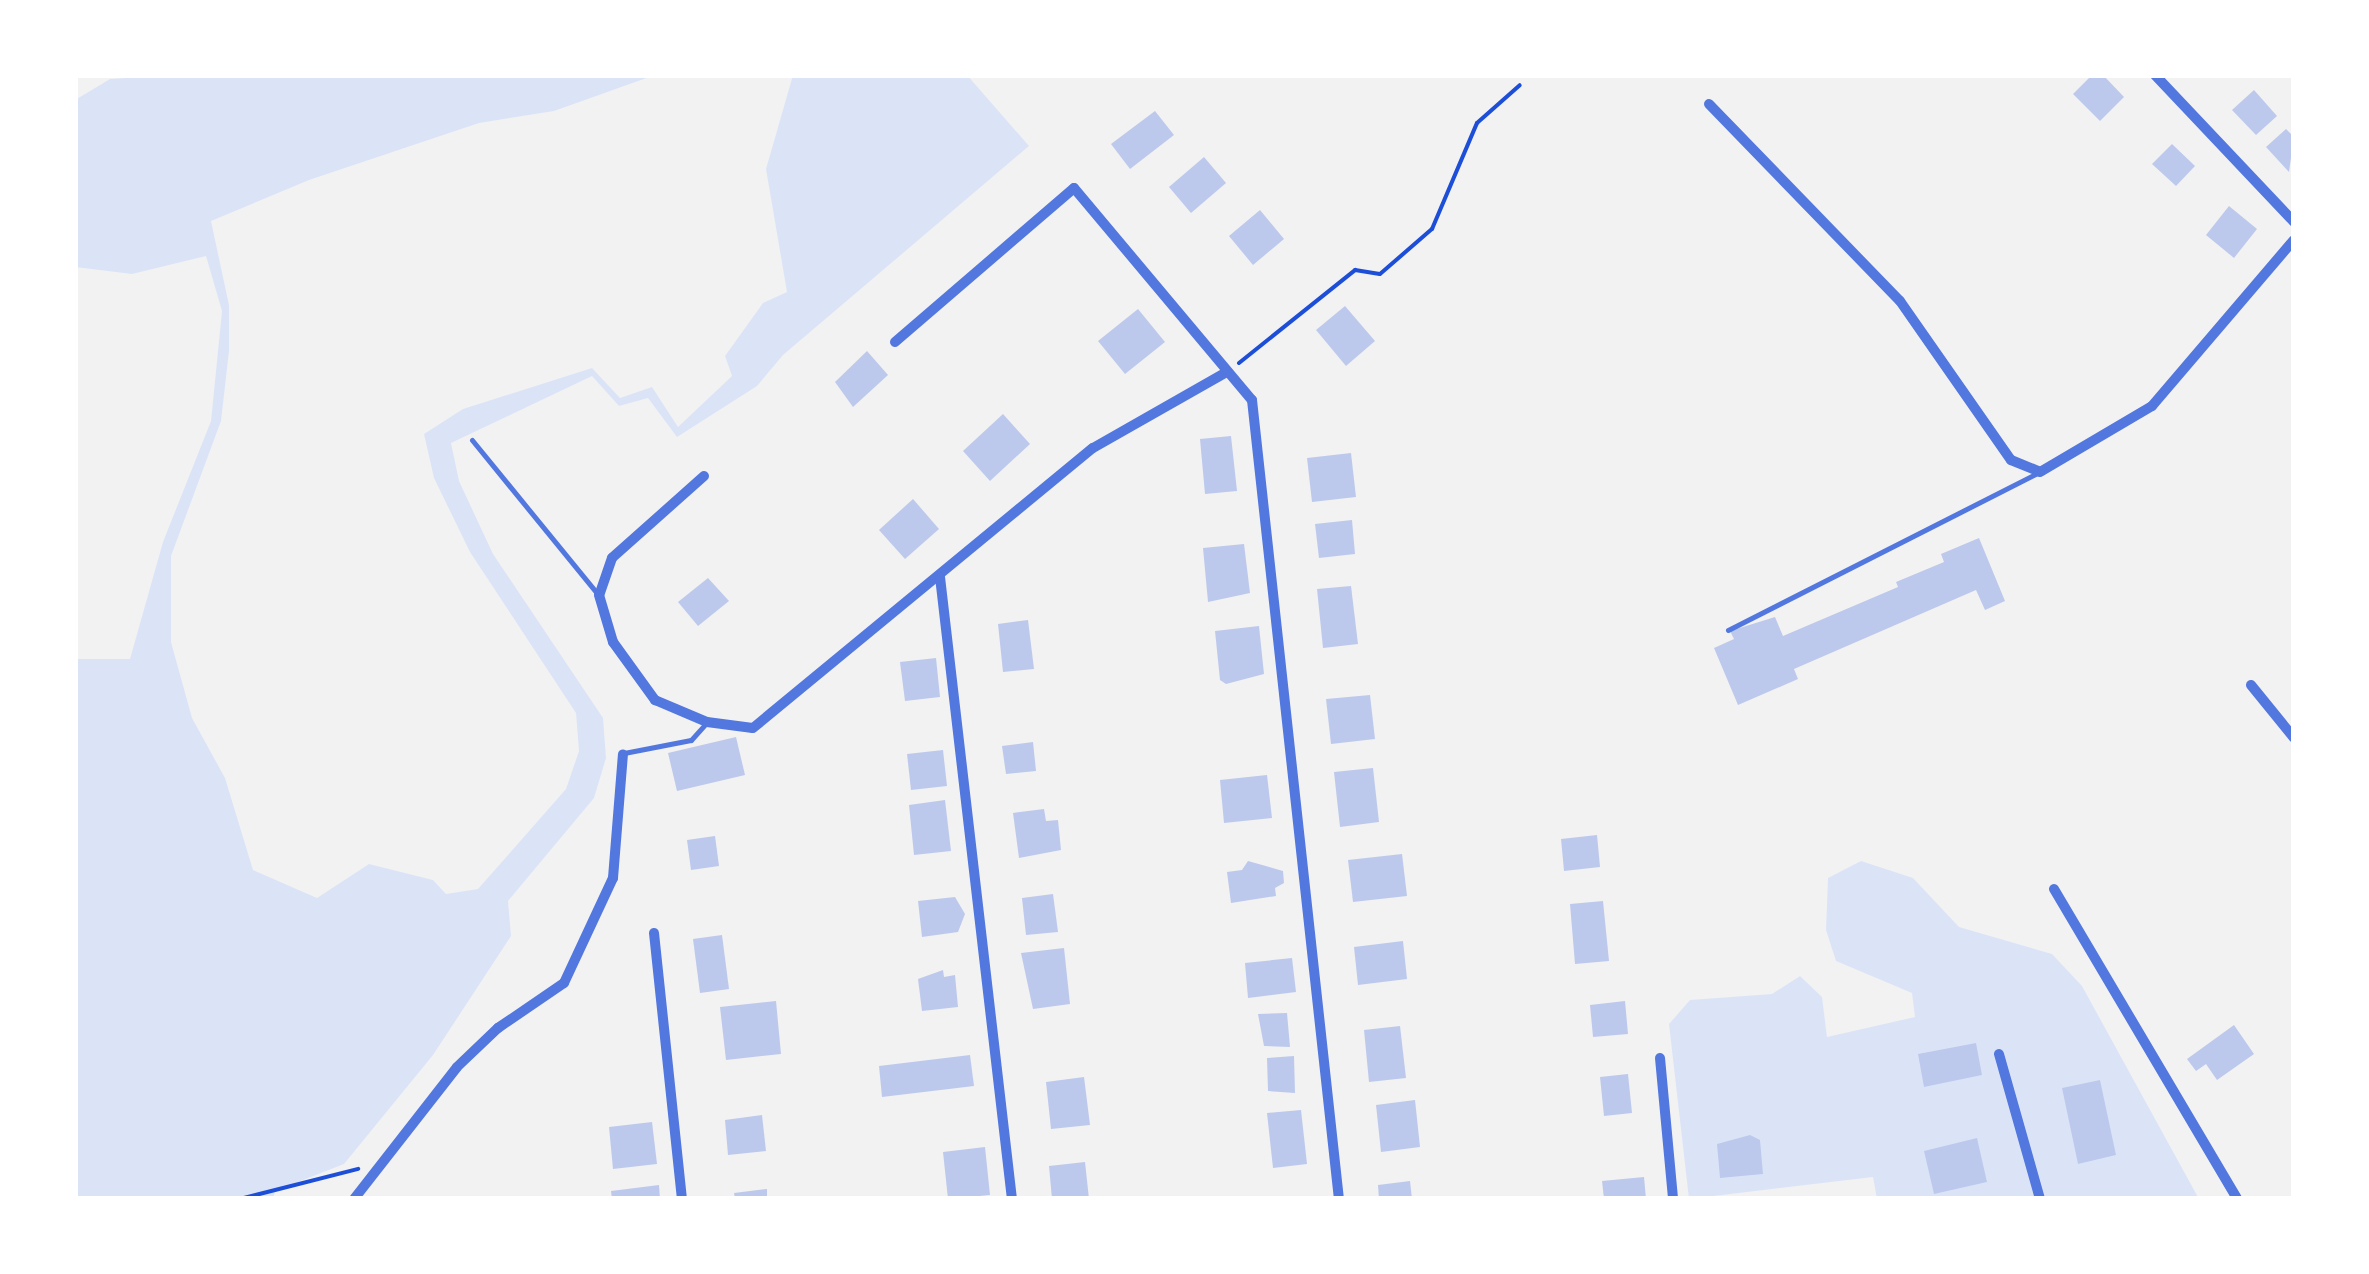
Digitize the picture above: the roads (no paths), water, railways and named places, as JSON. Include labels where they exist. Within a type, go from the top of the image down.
[{"type":"street","points":[[2154,75],[2294,222]]},
{"type":"street","points":[[1709,104],[1900,301],[2010,460],[2040,472],[2152,406],[2294,240]]},
{"type":"street","points":[[895,342],[1074,188],[1252,400],[1339,1199]]},
{"type":"street","points":[[704,476],[612,558],[598,595],[613,642],[655,700],[707,722],[753,728],[1094,448],[1227,372]]},
{"type":"street","points":[[940,577],[1012,1199]]},
{"type":"street","points":[[2251,685],[2294,738]]},
{"type":"street","points":[[354,1199],[457,1067],[498,1028],[564,984],[612,878],[622,754]]},
{"type":"street","points":[[2054,889],[2237,1199]]},
{"type":"street","points":[[654,933],[682,1199]]},
{"type":"street","points":[[1999,1054],[2040,1199]]},
{"type":"street","points":[[1660,1058],[1672,1199]]},
{"type":"lane","points":[[472,440],[598,595]]},
{"type":"lane","points":[[1728,630],[2040,472]]},
{"type":"lane","points":[[622,754],[691,740],[707,722]]}]
